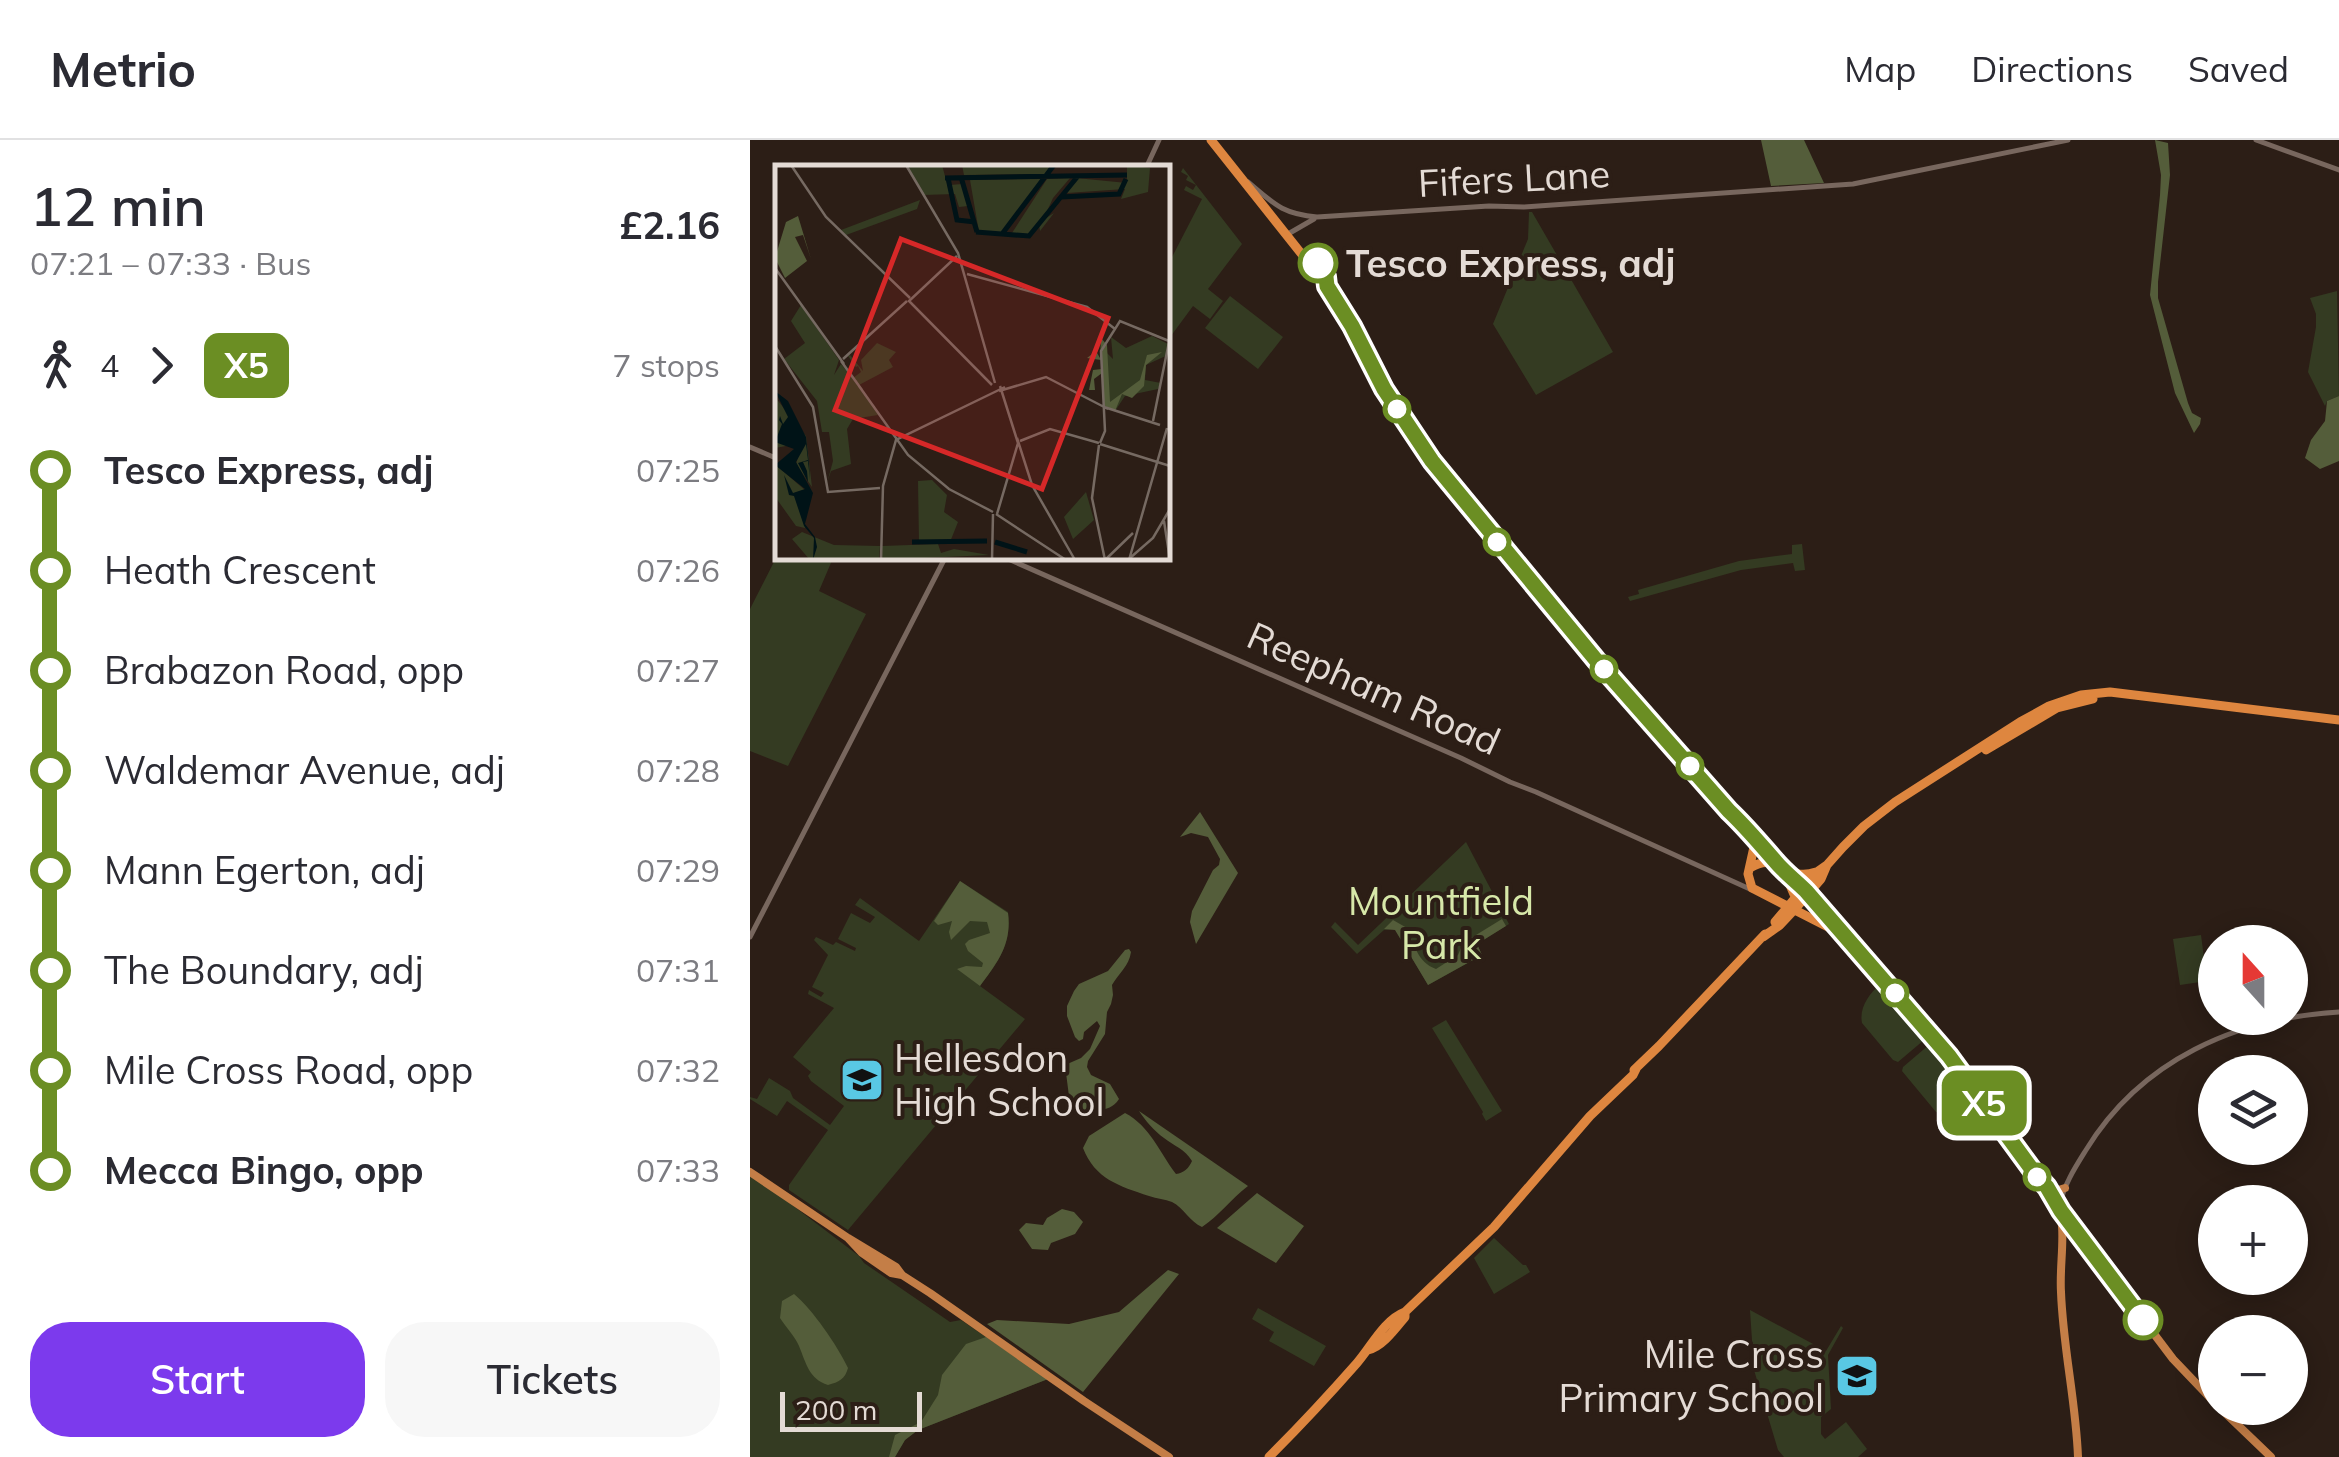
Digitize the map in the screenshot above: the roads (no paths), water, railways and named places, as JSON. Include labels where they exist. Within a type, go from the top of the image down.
[{"type":"highway","points":[[1211,140],[1288,234],[1342,309],[1384,389],[1432,461],[1753,844],[1749,882],[1757,892]]},
{"type":"highway","points":[[1780,925],[1827,865],[1876,816],[2055,703],[2110,692],[2339,720]]},
{"type":"highway","points":[[1729,811],[1787,875],[1810,910],[1850,943]]},
{"type":"highway","points":[[1750,868],[1760,862],[1777,864]]},
{"type":"highway","points":[[1787,875],[1802,876],[1827,865]]},
{"type":"highway","points":[[1268,1457],[1388,1324],[1494,1227],[1603,1096],[1636,1069],[1800,898],[1817,872]]},
{"type":"highway","points":[[1762,937],[1778,912],[1774,900],[1789,892],[1787,875]]},
{"type":"highway","name":"Reepham Road","points":[[1757,892],[1774,900],[1800,898],[1818,920],[1832,929]]},
{"type":"highway","points":[[1762,937],[1798,919],[1818,920]]},
{"type":"main road","points":[[1800,898],[1850,943],[1949,1056],[2061,1211],[2060,1292],[2078,1457]]},
{"type":"main road","points":[[750,1172],[896,1267],[902,1275],[1169,1457]]},
{"type":"main road","points":[[2036,1175],[2043,1191],[2172,1359],[2198,1386]]},
{"type":"main road","points":[[2047,1187],[2055,1191],[2065,1188]]},
{"type":"main road","points":[[2238,1425],[2271,1457]]},
{"type":"street","points":[[1147,165],[1159,140]]},
{"type":"street","name":"Fifers Lane","points":[[1242,177],[1282,210],[1317,218],[1472,207],[1524,208],[1853,184],[2068,140]]},
{"type":"street","points":[[2256,140],[2339,170]]},
{"type":"street","name":"Fifers Lane","points":[[1288,234],[1317,218]]},
{"type":"street","points":[[750,447],[775,458]]},
{"type":"street","points":[[750,937],[944,560]]},
{"type":"street","name":"Reepham Road","points":[[1011,560],[1757,892]]},
{"type":"street","points":[[1718,874],[1731,878],[1750,868]]},
{"type":"street","points":[[2061,1211],[2065,1188],[2090,1142],[2111,1114],[2178,1057],[2282,1019],[2339,1012]]},
{"type":"place","name":"Tesco Express, adj","points":[[1318,263]]},
{"type":"place","name":"Hellesdon High School","points":[[862,1080]]},
{"type":"place","name":"Mile Cross Primary School","points":[[1857,1376]]},
{"type":"park label","name":"Mountfield Park","points":[[1441,923]]}]
